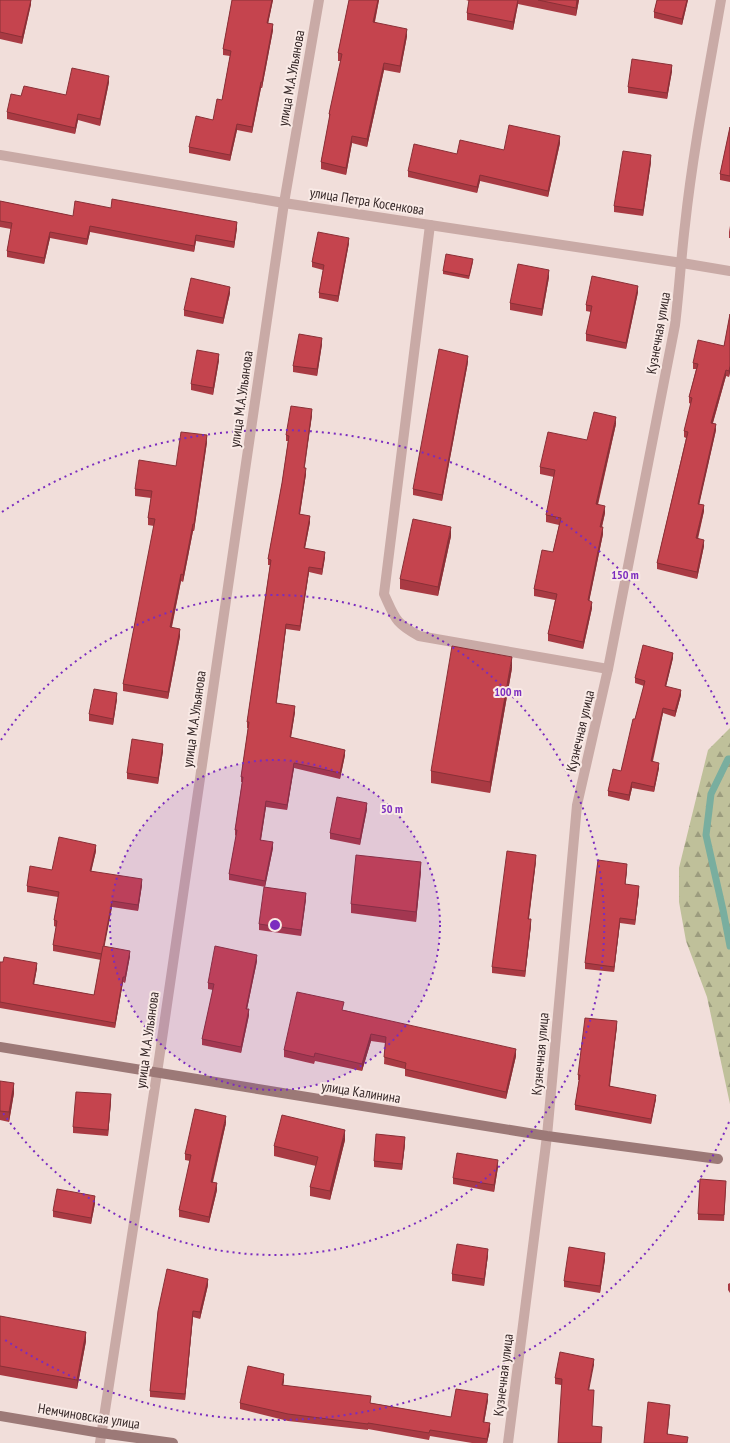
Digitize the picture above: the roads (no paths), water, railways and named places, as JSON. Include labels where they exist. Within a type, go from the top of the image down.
[{"type":"street","name":"улица М.А.Ульянова","points":[[101,1438],[157,1073],[284,203],[319,0]]},
{"type":"street","name":"Кузнечная улица","points":[[508,1443],[547,1136],[577,805],[608,669],[675,325],[691,182],[721,0]]},
{"type":"street","name":"улица Петра Косенкова","points":[[0,155],[284,203],[430,224],[682,263],[730,272]]},
{"type":"street","points":[[430,224],[384,594],[395,618],[405,628],[419,636],[608,669]]},
{"type":"street","name":"улица Калинина","points":[[0,1047],[547,1136],[718,1159]]},
{"type":"street","name":"Немчиновская улица","points":[[0,1416],[101,1438],[173,1443]]},
{"type":"waterway","points":[[730,759],[728,759],[711,794],[706,835],[730,946]]}]
